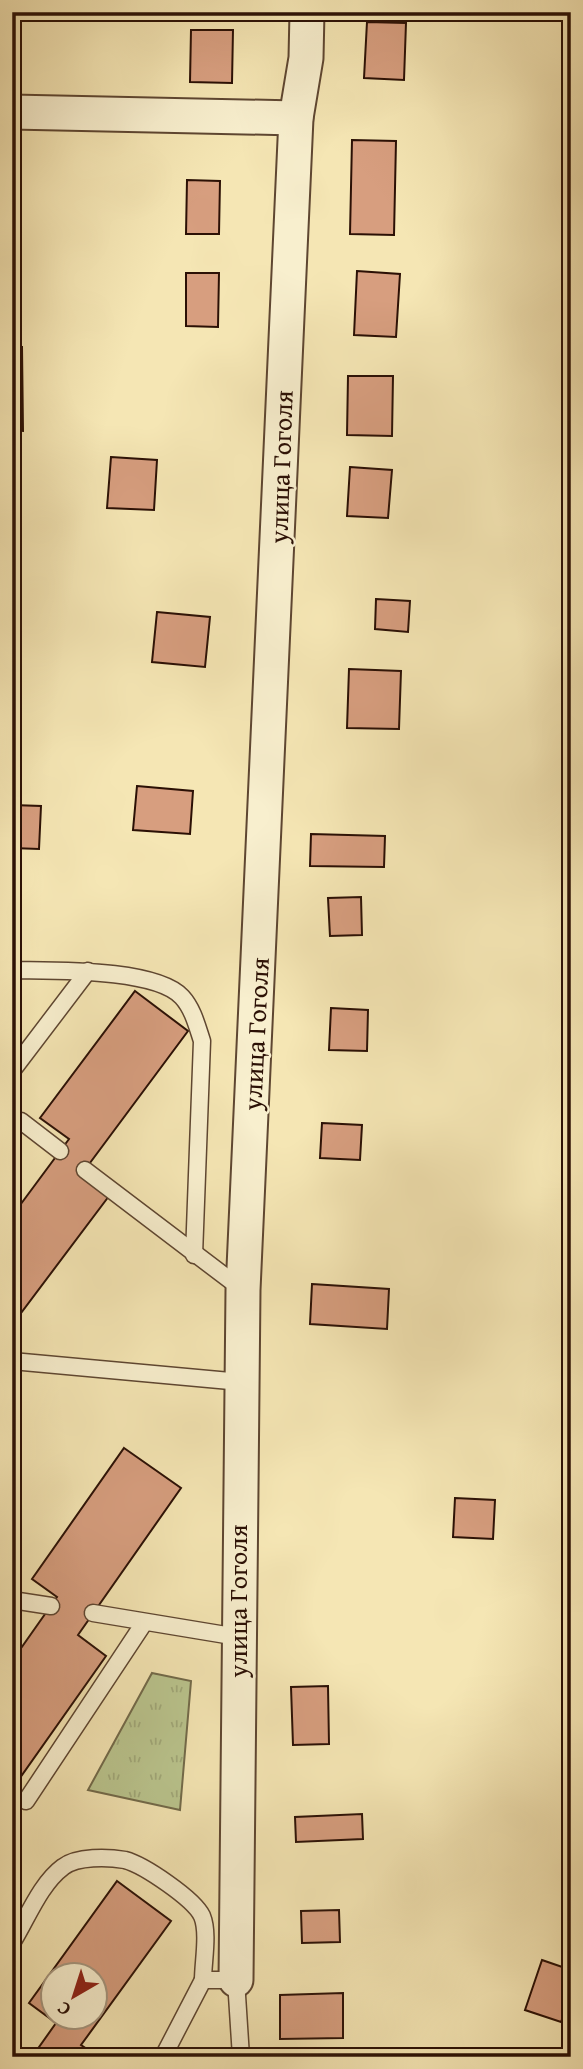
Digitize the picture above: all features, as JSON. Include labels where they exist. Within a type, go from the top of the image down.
[{"type":"street","name":"улица Гоголя","points":[[236,1980],[243,1290],[296,118],[306,58],[307,12]]},
{"type":"street","points":[[12,112],[296,118]]},
{"type":"lane","points":[[12,970],[88,971],[159,982],[180,995],[197,1024],[202,1041],[194,1255]]},
{"type":"lane","points":[[12,1071],[88,971]]},
{"type":"lane","points":[[15,1120],[60,1151]]},
{"type":"lane","points":[[85,1170],[243,1290]]},
{"type":"lane","points":[[12,1361],[241,1382]]},
{"type":"lane","points":[[12,1600],[51,1606]]},
{"type":"lane","points":[[93,1613],[238,1637]]},
{"type":"lane","points":[[26,1801],[144,1623]]},
{"type":"lane","points":[[12,1942],[52,1878],[65,1866],[82,1860],[126,1860],[144,1869],[198,1909],[204,1920],[203,1980],[163,2057]]},
{"type":"lane","points":[[203,1980],[236,1980]]},
{"type":"lane","name":"улица Гоголя","points":[[236,1980],[241,2057]]},
{"type":"green space","points":[[152,1673],[191,1681],[180,1810],[88,1790]]},
{"type":"building","points":[[367,22],[406,23],[404,80],[364,78]]},
{"type":"building","points":[[191,30],[233,30],[232,83],[190,82]]},
{"type":"building","points":[[352,140],[396,141],[394,235],[350,234]]},
{"type":"building","points":[[187,180],[220,181],[219,234],[186,234]]},
{"type":"building","points":[[357,271],[400,274],[396,337],[354,335]]},
{"type":"building","points":[[186,273],[219,273],[218,327],[186,326]]},
{"type":"building","points":[[12,347],[22,347],[23,431],[12,430]]},
{"type":"building","points":[[348,376],[393,376],[392,436],[347,435]]},
{"type":"building","points":[[111,457],[157,460],[154,510],[107,508]]},
{"type":"building","points":[[350,467],[392,470],[388,518],[347,516]]},
{"type":"building","points":[[12,534],[17,534],[13,586],[12,586]]},
{"type":"building","points":[[376,599],[410,601],[408,632],[375,629]]},
{"type":"building","points":[[157,612],[210,617],[205,667],[152,662]]},
{"type":"building","points":[[349,669],[401,671],[399,729],[347,728]]},
{"type":"building","points":[[137,786],[193,791],[190,834],[133,830]]},
{"type":"building","points":[[12,792],[13,805],[41,806],[39,849],[12,848]]},
{"type":"building","points":[[311,834],[385,836],[384,867],[310,866]]},
{"type":"building","points":[[361,897],[362,935],[330,936],[328,898]]},
{"type":"building","points":[[135,991],[188,1031],[81,1175],[109,1196],[12,1325],[12,1216],[69,1139],[40,1118]]},
{"type":"building","points":[[331,1008],[368,1010],[367,1051],[329,1050]]},
{"type":"building","points":[[322,1123],[362,1125],[360,1160],[320,1158]]},
{"type":"building","points":[[312,1284],[389,1289],[387,1329],[310,1324]]},
{"type":"building","points":[[124,1448],[181,1488],[78,1635],[106,1656],[15,1785],[12,1782],[12,1661],[57,1597],[32,1579]]},
{"type":"building","points":[[455,1498],[495,1500],[493,1539],[453,1537]]},
{"type":"building","points":[[328,1686],[329,1744],[293,1745],[291,1687]]},
{"type":"building","points":[[362,1814],[363,1839],[296,1842],[295,1817]]},
{"type":"building","points":[[117,1881],[171,1921],[108,2008],[108,1960],[60,1960]]},
{"type":"building","points":[[339,1910],[340,1942],[302,1943],[301,1911]]},
{"type":"building","points":[[542,1960],[571,1970],[571,1995],[561,2022],[525,2010]]},
{"type":"building","points":[[38,1991],[38,2010],[29,2003]]},
{"type":"building","points":[[343,1993],[343,2038],[280,2039],[280,1995]]},
{"type":"building","points":[[51,2030],[92,2030],[81,2045],[99,2057],[32,2057]]}]
